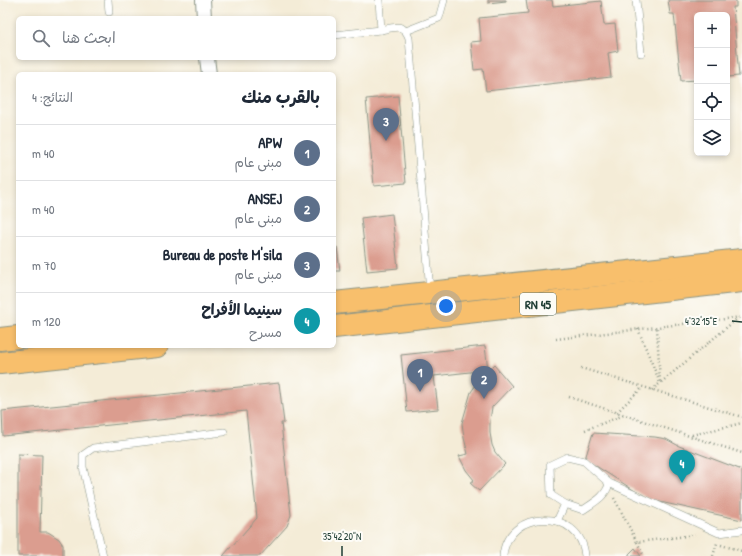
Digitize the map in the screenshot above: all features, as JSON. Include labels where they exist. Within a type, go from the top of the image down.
[{"type":"main road","name":"RN 45","points":[[336,303],[742,260]]},
{"type":"main road","name":"RN 45","points":[[336,326],[742,281]]},
{"type":"main road","points":[[0,339],[16,337]]},
{"type":"main road","points":[[0,363],[139,348]]},
{"type":"street","points":[[203,0],[204,16]]},
{"type":"street","points":[[207,60],[209,72]]},
{"type":"lane","points":[[108,0],[109,12]]},
{"type":"lane","points":[[378,0],[381,30]]},
{"type":"lane","points":[[406,31],[439,18],[444,0]]},
{"type":"lane","points":[[636,0],[641,53]]},
{"type":"lane","points":[[336,35],[398,27],[403,28],[409,38],[430,293]]},
{"type":"lane","points":[[103,556],[83,467],[83,455],[93,448],[224,432]]},
{"type":"lane","points":[[609,485],[603,496],[583,510],[565,504],[551,495],[550,465],[567,457],[584,461],[609,485],[719,532],[742,530]]},
{"type":"lane","points":[[557,521],[565,504]]},
{"type":"lane","points":[[503,556],[509,538],[518,528],[530,521],[544,519],[557,521],[569,527],[579,537],[585,550],[585,556]]},
{"type":"path","points":[[556,339],[740,318]]},
{"type":"path","points":[[652,390],[740,318]]},
{"type":"path","points":[[657,327],[660,383]]},
{"type":"path","points":[[638,329],[660,383]]},
{"type":"path","points":[[581,368],[742,417]]},
{"type":"path","points":[[617,412],[643,387]]},
{"type":"path","points":[[570,397],[742,453]]},
{"type":"path","points":[[585,430],[624,415]]},
{"type":"path","points":[[690,436],[742,423]]},
{"type":"path","points":[[609,485],[644,556]]},
{"type":"path","points":[[637,542],[719,532]]},
{"type":"path","points":[[717,544],[742,551]]},
{"type":"building","points":[[488,0],[506,0],[506,1],[488,3]]},
{"type":"building","points":[[526,0],[552,0],[553,6],[601,1],[604,25],[615,24],[618,51],[608,53],[611,77],[486,91],[483,69],[474,70],[471,42],[481,41],[479,18],[528,13]]},
{"type":"building","points":[[668,0],[736,0],[736,7],[733,7],[739,76],[730,77],[730,12],[694,12],[694,80],[681,81],[674,14],[670,14]]},
{"type":"building","points":[[398,96],[406,183],[374,186],[366,99]]},
{"type":"building","points":[[392,214],[398,268],[367,271],[361,218]]},
{"type":"building","points":[[336,247],[337,247],[340,271],[336,271]]},
{"type":"building","points":[[485,346],[488,370],[434,376],[438,409],[407,412],[401,355]]},
{"type":"building","points":[[494,365],[512,386],[492,407],[490,421],[492,445],[495,452],[505,464],[479,491],[470,483],[474,480],[466,470],[459,456],[468,454],[462,423],[471,392],[480,379]]},
{"type":"building","points":[[279,383],[284,423],[281,423],[291,515],[287,526],[260,556],[223,556],[257,518],[246,411],[3,436],[2,411]]},
{"type":"building","points":[[593,433],[666,439],[679,446],[742,470],[742,520],[651,500],[643,496],[585,459]]},
{"type":"building","points":[[18,454],[42,455],[40,532],[48,532],[59,539],[63,545],[63,556],[18,556]]},
{"type":"building","points":[[635,548],[641,556],[629,556],[629,554]]},
{"type":"place","name":"Bureau de poste M'sila","points":[[386,141]]},
{"type":"place","name":"APW","points":[[420,392]]},
{"type":"place","name":"ANSEJ","points":[[484,399]]},
{"type":"place","name":"سينيما الأفراح","points":[[682,483]]}]
